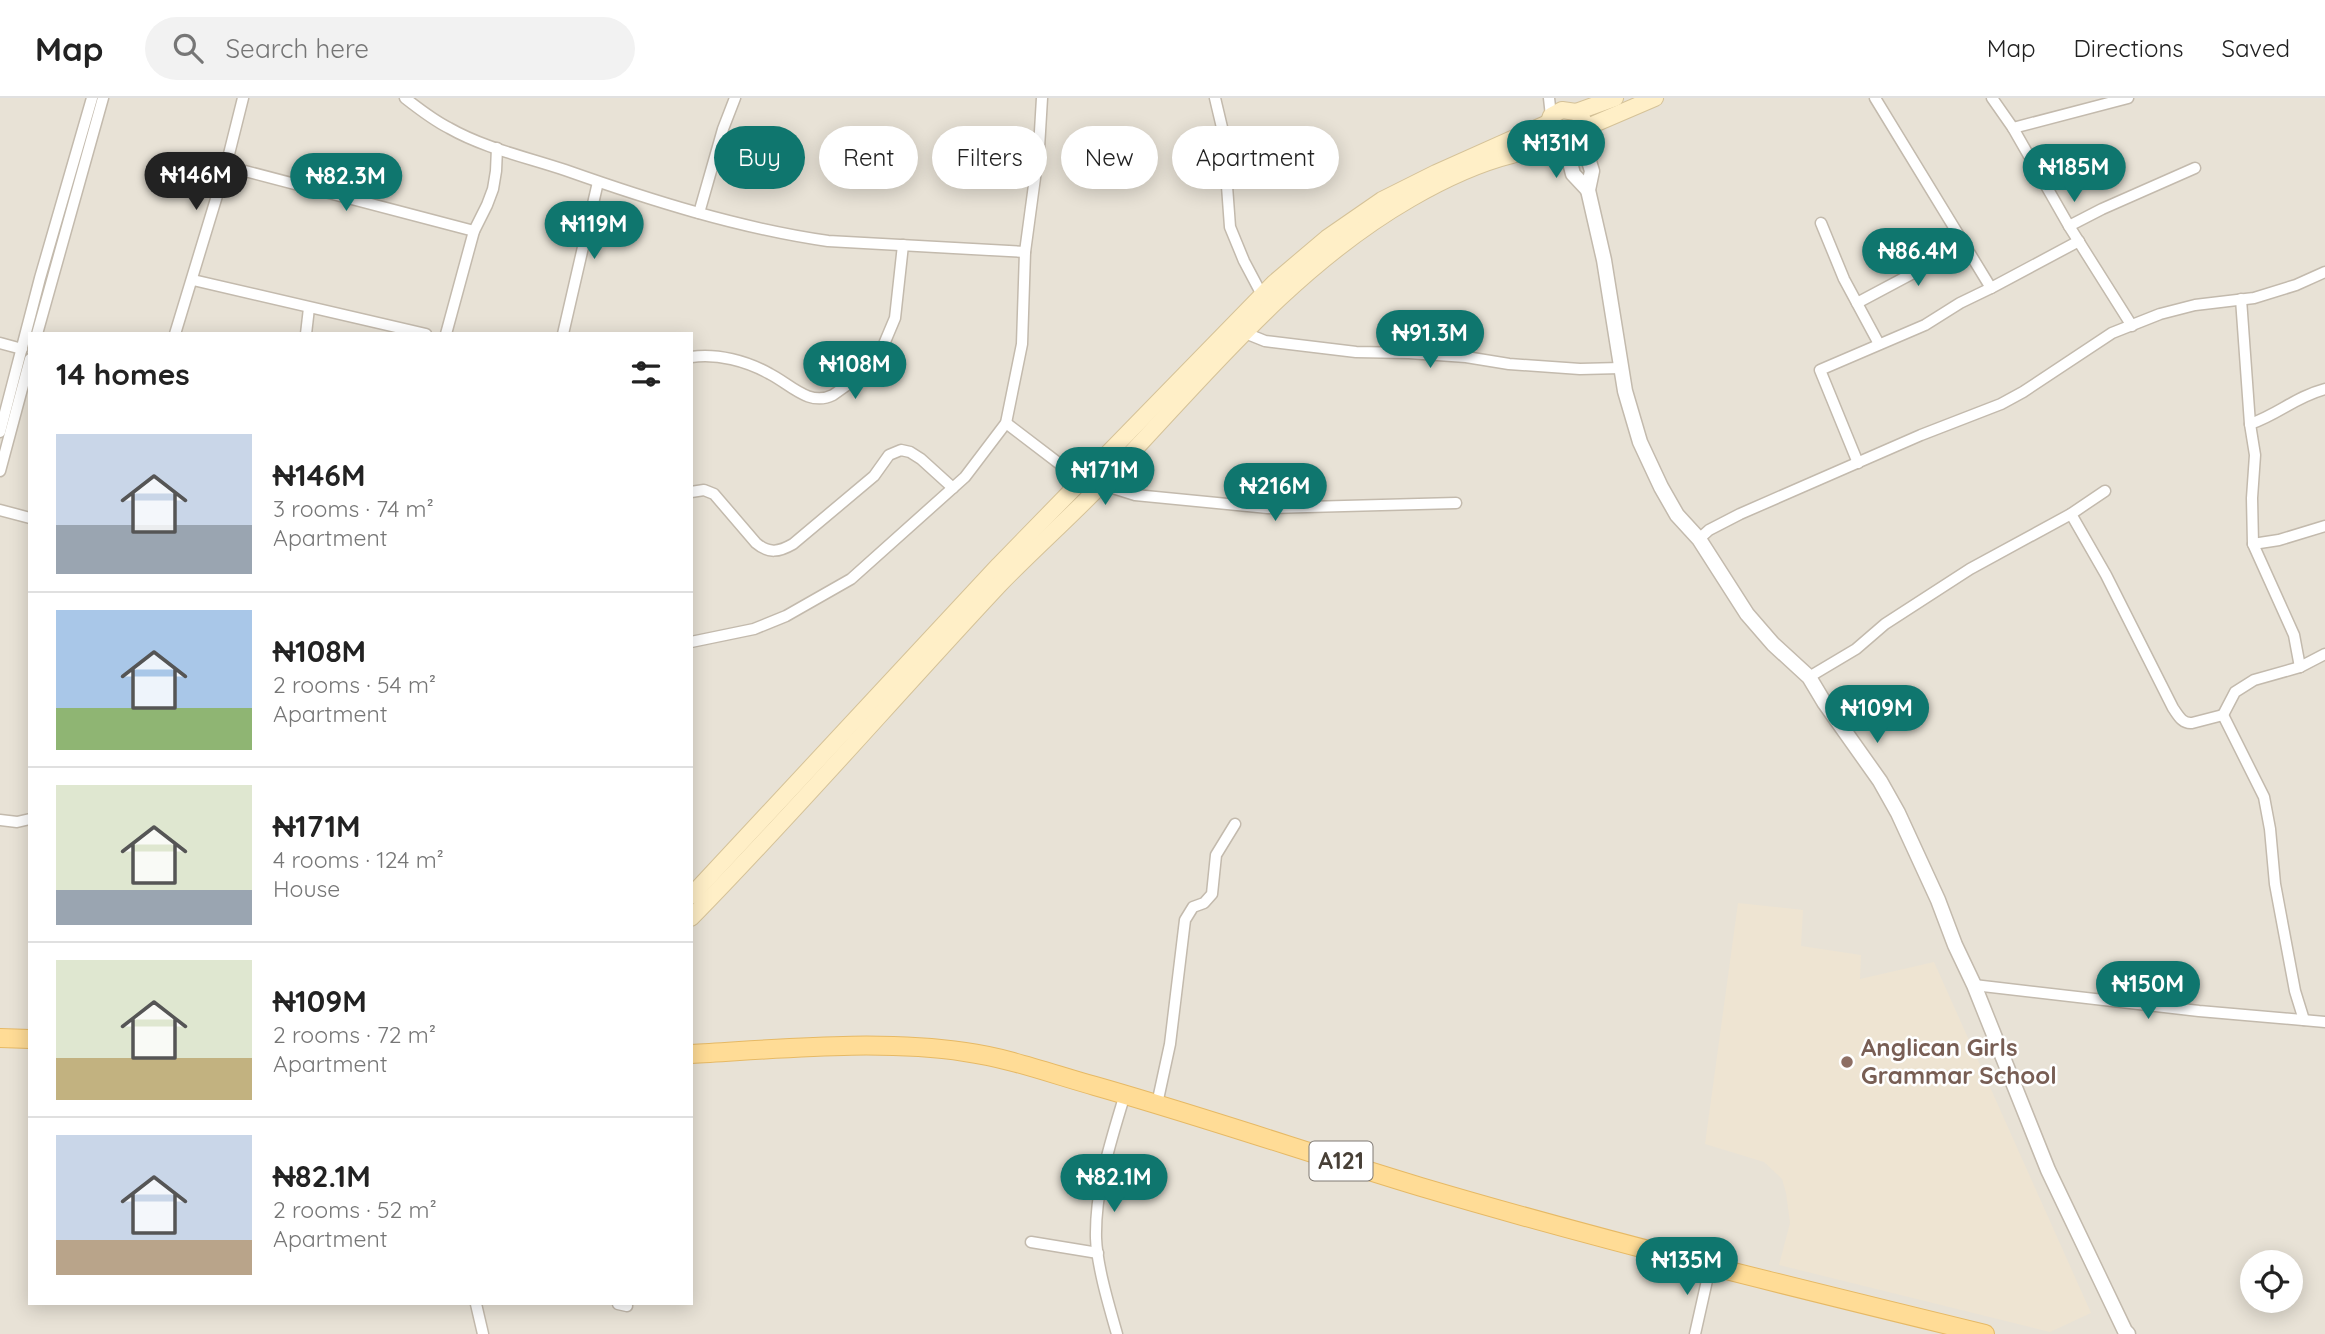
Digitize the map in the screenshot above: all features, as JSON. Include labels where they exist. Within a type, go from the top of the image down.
[{"type":"main road","points":[[693,894],[999,565],[1262,295],[1327,239],[1382,200],[1549,119],[1562,110],[1615,98]]},
{"type":"main road","points":[[693,916],[1001,584],[1101,485],[1245,333],[1321,261],[1394,208],[1452,177],[1512,155],[1575,146],[1584,134],[1655,98]]},
{"type":"main road","points":[[1572,107],[1584,122],[1584,134]]},
{"type":"main road","points":[[1549,119],[1548,134],[1562,146]]},
{"type":"main road","points":[[0,1038],[28,1039]]},
{"type":"main road","name":"A121","points":[[693,1054],[876,1046],[927,1047],[969,1052],[1125,1094],[1417,1186],[1710,1267],[1984,1334]]},
{"type":"street","points":[[30,332],[40,278],[92,98]]},
{"type":"street","points":[[38,332],[103,98]]},
{"type":"street","points":[[176,332],[226,166],[243,98]]},
{"type":"street","points":[[405,98],[450,129],[497,148],[699,213],[804,238],[828,241],[1025,252]]},
{"type":"street","points":[[699,213],[723,129],[735,98]]},
{"type":"street","points":[[693,642],[754,629],[786,616],[851,579],[953,488],[1006,424],[1022,344],[1025,252],[1039,148],[1042,98]]},
{"type":"street","points":[[1215,98],[1228,157],[1230,227],[1262,295]]},
{"type":"street","points":[[1549,98],[1549,119]]},
{"type":"street","points":[[1875,98],[1991,288]]},
{"type":"street","points":[[1992,98],[2013,128],[2132,326]]},
{"type":"street","points":[[2013,128],[2128,98]]},
{"type":"street","points":[[1584,134],[1592,171],[1588,190],[1604,260],[1621,368],[1634,424],[1661,487],[1677,515],[1699,539],[1747,614],[1773,644],[1810,677],[1824,702],[1880,781],[1898,813],[1974,985],[2048,1170],[2126,1333]]},
{"type":"street","points":[[1562,146],[1573,174],[1588,190]]},
{"type":"street","points":[[447,332],[474,231],[493,189],[497,148]]},
{"type":"street","points":[[226,166],[474,231]]},
{"type":"street","points":[[2070,226],[2195,168]]},
{"type":"street","points":[[562,332],[598,182]]},
{"type":"street","points":[[1821,223],[1844,279],[1879,344]]},
{"type":"street","points":[[1858,463],[1820,370],[1925,326],[1960,303],[2079,241]]},
{"type":"street","points":[[693,357],[719,356],[745,364],[769,373],[808,397],[826,399],[873,366],[879,356],[895,318],[903,245]]},
{"type":"street","points":[[1857,303],[1964,246]]},
{"type":"street","points":[[1699,539],[1709,530],[1740,514],[1921,435],[2001,404],[2112,333],[2160,314],[2195,305],[2254,298],[2296,285],[2325,272]]},
{"type":"street","points":[[193,280],[417,332]]},
{"type":"street","points":[[2241,299],[2250,424],[2255,455],[2253,544],[2294,635],[2300,667]]},
{"type":"street","points":[[306,332],[309,308]]},
{"type":"street","points":[[1245,333],[1265,341],[1356,352],[1466,357],[1509,364],[1580,369],[1621,368]]},
{"type":"street","points":[[0,343],[26,354]]},
{"type":"street","points":[[0,432],[26,354]]},
{"type":"street","points":[[0,471],[26,354]]},
{"type":"street","points":[[2250,424],[2274,415],[2296,400],[2325,389]]},
{"type":"street","points":[[1006,424],[1084,479],[1135,495],[1255,507],[1456,503]]},
{"type":"street","points":[[693,492],[704,490],[714,494],[756,543],[772,552],[793,544],[873,476],[889,455],[901,450],[920,459],[953,488]]},
{"type":"street","points":[[1810,677],[1856,649],[1885,624],[1970,569],[2071,514],[2105,491]]},
{"type":"street","points":[[0,510],[28,517]]},
{"type":"street","points":[[2071,514],[2106,575],[2173,708],[2187,723],[2223,715],[2235,692],[2254,680],[2300,667],[2325,654]]},
{"type":"street","points":[[2253,544],[2270,542],[2325,526]]},
{"type":"street","points":[[2223,715],[2264,797],[2275,884],[2295,990],[2304,1020]]},
{"type":"street","points":[[0,820],[17,822],[28,819]]},
{"type":"street","points":[[1157,1104],[1170,1044],[1185,920],[1193,908],[1212,894],[1216,855],[1236,824]]},
{"type":"street","points":[[1974,985],[2199,1011],[2325,1022]]},
{"type":"street","points":[[1117,1334],[1096,1237],[1105,1163],[1125,1094]]},
{"type":"street","points":[[1031,1242],[1098,1253]]},
{"type":"street","points":[[1695,1334],[1710,1267]]},
{"type":"street","points":[[476,1305],[483,1334]]},
{"type":"shaded area","points":[[0,98],[2325,98],[2325,1334],[0,1334]]},
{"type":"shaded area","name":"Anglican Girls Grammar School","points":[[1738,903],[1803,910],[1801,946],[1861,955],[1860,979],[1934,962],[2091,1313],[2050,1332],[1779,1265],[1790,1223],[1782,1179],[1764,1162],[1705,1144]]},
{"type":"place","name":"Anglican Girls Grammar School","points":[[1847,1062]]}]
